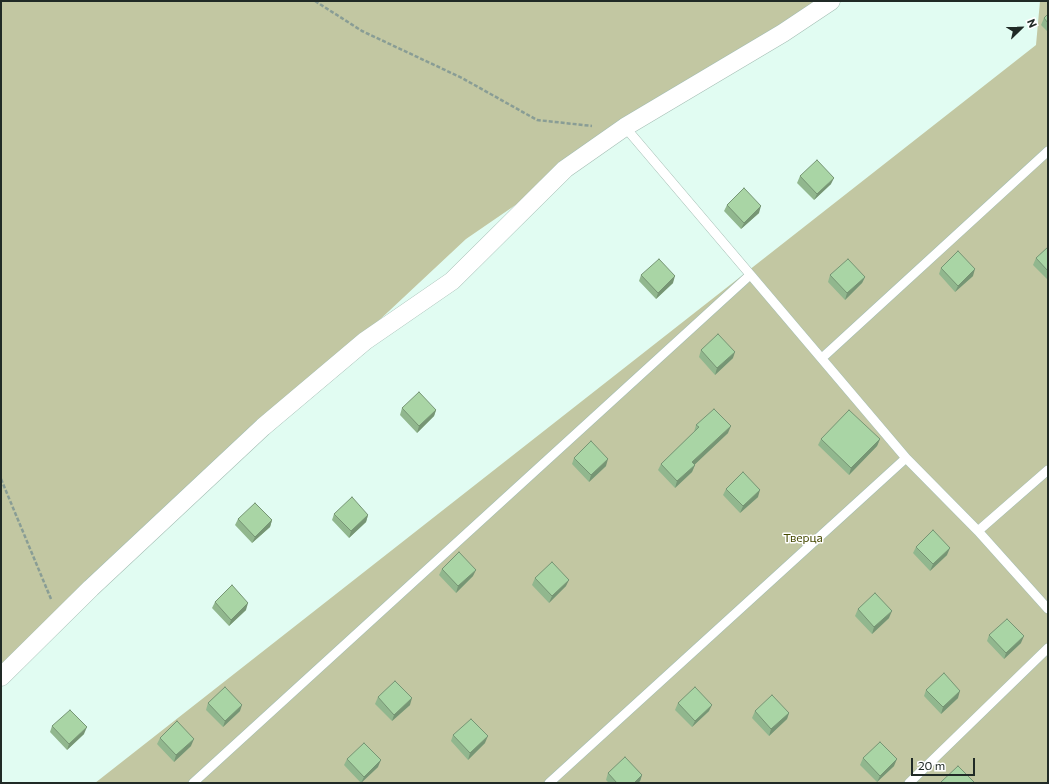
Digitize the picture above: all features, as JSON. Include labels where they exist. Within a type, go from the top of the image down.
[{"type":"street","points":[[1,677],[91,588],[263,427],[365,342],[452,281],[565,169],[625,127],[783,33],[831,1]]},
{"type":"lane","points":[[625,127],[906,458],[978,531],[1048,609]]},
{"type":"lane","points":[[822,358],[1048,151]]},
{"type":"lane","points":[[193,783],[750,275]]},
{"type":"lane","points":[[549,783],[906,458]]},
{"type":"lane","points":[[978,531],[1048,470]]},
{"type":"lane","points":[[909,783],[1048,648]]},
{"type":"path","points":[[315,1],[362,32],[462,78],[537,120],[590,126],[625,127]]},
{"type":"path","points":[[1,479],[60,620]]},
{"type":"green space","points":[[1,1],[821,1],[731,57],[466,239],[1,674]]},
{"type":"green space","name":"Тверца","points":[[1040,1],[1048,1],[1048,783],[95,783],[1036,45]]},
{"type":"building","points":[[1048,14],[1048,23],[1044,18]]},
{"type":"building","points":[[817,160],[834,178],[817,194],[800,176]]},
{"type":"building","points":[[744,188],[761,206],[744,223],[727,205]]},
{"type":"building","points":[[1048,247],[1048,271],[1036,258]]},
{"type":"building","points":[[958,251],[975,269],[958,286],[941,268]]},
{"type":"building","points":[[659,259],[675,276],[658,293],[641,275]]},
{"type":"building","points":[[848,259],[865,277],[847,293],[830,275]]},
{"type":"building","points":[[718,334],[735,352],[717,368],[701,350]]},
{"type":"building","points":[[419,392],[436,410],[419,426],[402,408]]},
{"type":"building","points":[[714,409],[731,426],[692,462],[695,465],[677,481],[661,464],[699,427],[696,425]]},
{"type":"building","points":[[849,410],[880,439],[851,468],[821,439]]},
{"type":"building","points":[[591,441],[608,459],[591,475],[574,458]]},
{"type":"building","points":[[743,472],[760,490],[743,506],[726,489]]},
{"type":"building","points":[[352,497],[368,515],[351,531],[334,514]]},
{"type":"building","points":[[255,503],[272,520],[255,537],[238,519]]},
{"type":"building","points":[[933,530],[950,548],[933,564],[916,547]]},
{"type":"building","points":[[459,552],[476,570],[458,586],[442,569]]},
{"type":"building","points":[[552,562],[569,580],[552,596],[535,578]]},
{"type":"building","points":[[232,585],[248,603],[231,620],[215,602]]},
{"type":"building","points":[[875,593],[892,611],[874,627],[858,609]]},
{"type":"building","points":[[1007,619],[1024,636],[1006,653],[989,635]]},
{"type":"building","points":[[944,673],[960,691],[943,707],[926,690]]},
{"type":"building","points":[[395,681],[412,698],[394,715],[378,697]]},
{"type":"building","points":[[225,687],[242,705],[225,721],[208,703]]},
{"type":"building","points":[[695,687],[712,705],[695,721],[678,703]]},
{"type":"building","points":[[772,695],[789,713],[771,729],[755,711]]},
{"type":"building","points":[[70,710],[87,727],[69,744],[52,726]]},
{"type":"building","points":[[471,719],[488,736],[470,753],[453,735]]},
{"type":"building","points":[[177,721],[194,739],[176,755],[160,738]]},
{"type":"building","points":[[880,742],[897,759],[880,776],[863,758]]},
{"type":"building","points":[[364,743],[381,760],[364,777],[347,759]]},
{"type":"building","points":[[625,757],[642,775],[634,783],[617,783],[608,773]]},
{"type":"building","points":[[958,766],[975,783],[941,782]]}]
